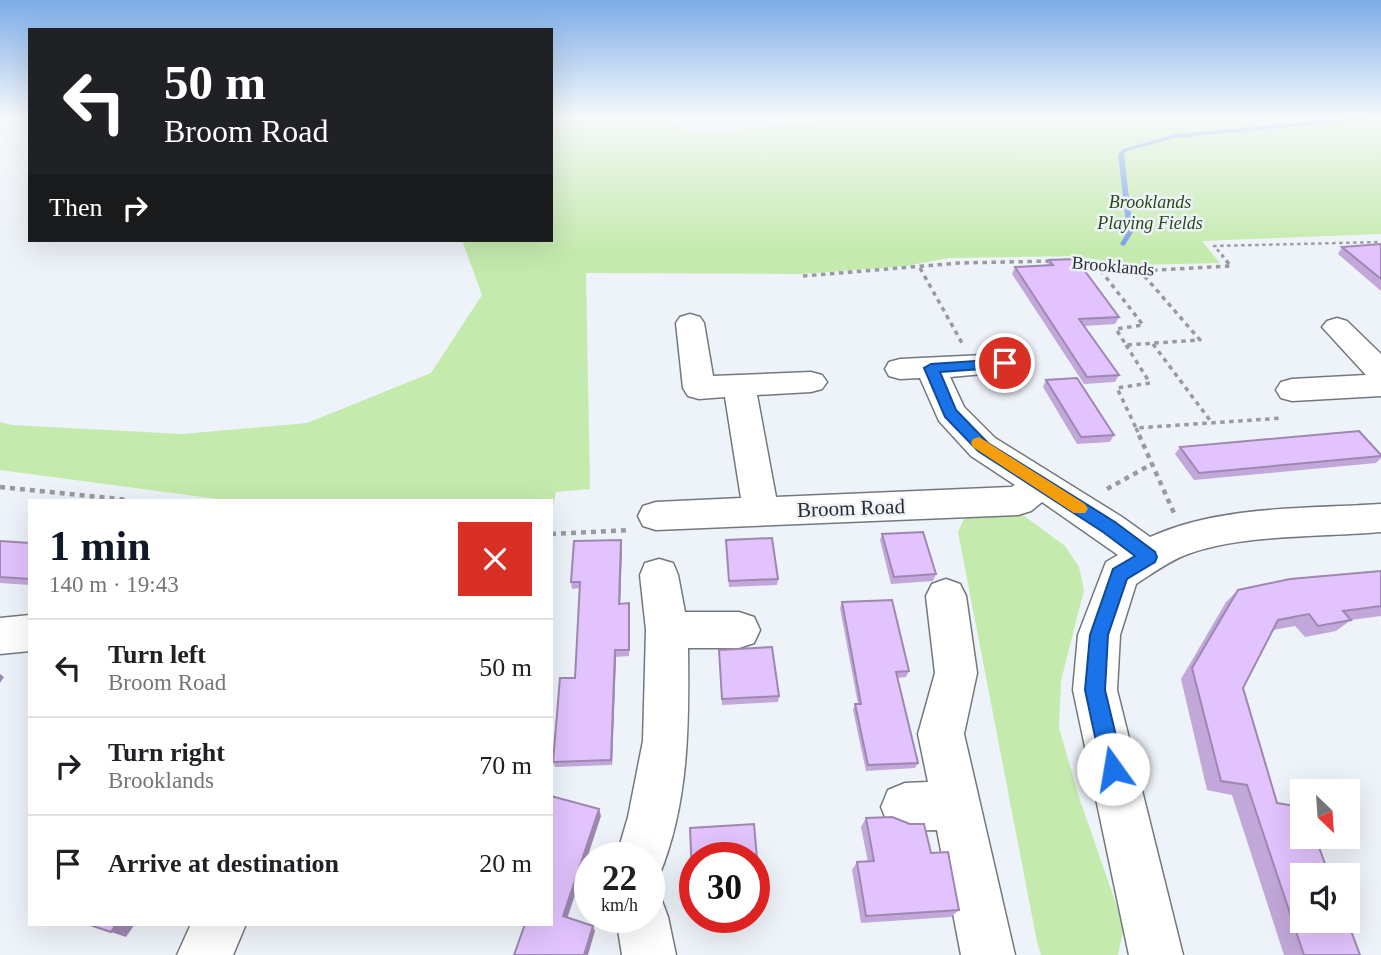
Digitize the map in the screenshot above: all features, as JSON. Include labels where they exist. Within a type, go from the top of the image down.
[{"type":"street","points":[[690,323],[699,388],[811,382]]},
{"type":"street","points":[[1337,327],[1381,372]]},
{"type":"street","points":[[1005,363],[915,369],[950,413],[983,447],[1076,507],[1167,548]]},
{"type":"street","points":[[739,385],[761,512]]},
{"type":"street","points":[[1287,404],[1381,385]]},
{"type":"street","name":"Broom Road","points":[[656,516],[1018,501],[1041,485]]},
{"type":"street","points":[[1156,955],[1095,690],[1099,635],[1120,574],[1167,548],[1235,530],[1381,518]]},
{"type":"street","points":[[645,842],[666,741],[667,629],[659,575]]},
{"type":"street","points":[[946,596],[956,673],[941,734],[988,955]]},
{"type":"street","points":[[667,629],[739,630]]},
{"type":"street","points":[[0,636],[28,634]]},
{"type":"street","points":[[905,807],[958,805]]},
{"type":"street","points":[[204,955],[219,926]]},
{"type":"street","points":[[645,933],[649,955]]},
{"type":"path","name":"Brooklands","points":[[1069,261],[1094,262],[1140,271],[1231,266],[1214,246],[1381,242]]},
{"type":"path","name":"Brooklands","points":[[803,276],[920,268],[940,262],[1056,261]]},
{"type":"path","points":[[1094,262],[1143,325],[1116,329],[1150,383],[1117,388],[1152,464],[1167,548]]},
{"type":"path","points":[[920,268],[974,365]]},
{"type":"path","points":[[1126,345],[1200,340],[1140,271]]},
{"type":"path","points":[[1152,343],[1212,423]]},
{"type":"path","points":[[1136,428],[1212,423],[1287,404]]},
{"type":"path","points":[[1076,507],[1152,464]]},
{"type":"path","points":[[0,487],[119,499]]},
{"type":"path","points":[[553,534],[647,529],[656,516]]},
{"type":"green space","name":"Brooklands Playing Fields","points":[[553,161],[1381,161],[1381,234],[1202,241],[1220,263],[1134,265],[1073,256],[949,258],[906,266],[801,274],[586,273],[590,489],[556,492],[553,507],[553,499],[218,499],[0,470],[0,422],[12,425],[182,434],[307,423],[431,373],[482,295],[463,242],[553,242]]},
{"type":"green space","points":[[1023,515],[1065,546],[1079,567],[1084,590],[1061,681],[1059,728],[1079,797],[1124,927],[1118,955],[1041,955],[1037,942],[958,532],[965,517]]},
{"type":"building","points":[[1381,244],[1381,279],[1342,247]]},
{"type":"building","points":[[1076,259],[1119,317],[1079,319],[1119,375],[1087,377],[1015,267],[1053,265],[1049,260]]},
{"type":"building","points":[[1077,378],[1114,435],[1081,437],[1046,380]]},
{"type":"building","points":[[1359,431],[1381,456],[1199,473],[1180,447]]},
{"type":"building","points":[[923,532],[936,574],[894,577],[882,534]]},
{"type":"building","points":[[772,538],[778,579],[729,581],[726,540]]},
{"type":"building","points":[[621,540],[619,604],[629,603],[629,650],[615,650],[611,760],[553,762],[560,678],[575,678],[580,582],[571,582],[574,541]]},
{"type":"building","points":[[0,541],[28,543],[28,579],[0,577]]},
{"type":"building","points":[[1381,571],[1381,606],[1343,611],[1351,620],[1318,626],[1309,614],[1278,620],[1243,688],[1277,803],[1290,805],[1290,849],[1320,849],[1325,863],[1290,863],[1290,913],[1247,785],[1221,781],[1192,668],[1238,590],[1290,579]]},
{"type":"building","points":[[892,600],[909,671],[896,672],[918,763],[868,765],[855,704],[861,704],[842,602]]},
{"type":"building","points":[[772,647],[779,696],[722,699],[719,650]]},
{"type":"building","points":[[553,797],[599,809],[588,842],[574,842],[574,883],[563,916],[574,920],[574,933],[591,933],[584,955],[514,955],[524,926],[553,926]]},
{"type":"building","points":[[892,817],[910,824],[924,824],[931,853],[948,852],[959,910],[866,916],[857,862],[874,861],[866,818]]},
{"type":"building","points":[[754,824],[756,842],[691,842],[690,828]]},
{"type":"building","points":[[93,926],[115,926],[111,932]]},
{"type":"building","points":[[1297,933],[1352,933],[1360,955],[1304,955]]},
{"type":"waterway","points":[[1122,161],[1130,232],[1123,244]]},
{"type":"slow traffic","points":[[979,443],[1079,509]]},
{"type":"route","points":[[1005,363],[931,368],[950,413],[983,447],[1109,527],[1149,557],[1120,574],[1099,635],[1095,690],[1113,769]]}]
